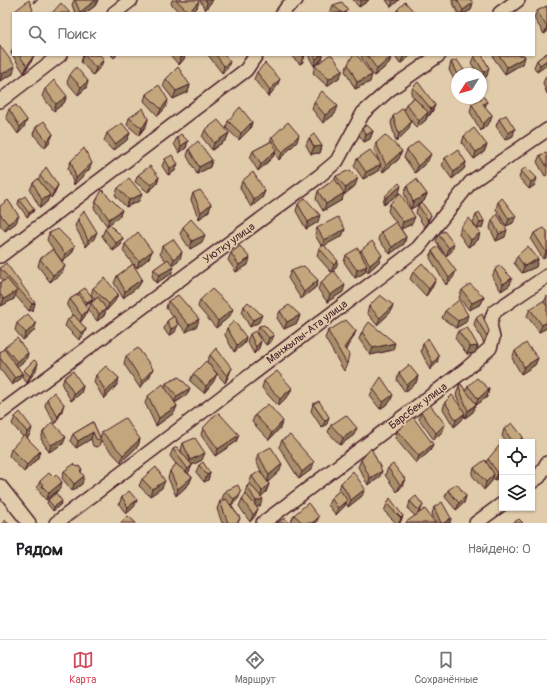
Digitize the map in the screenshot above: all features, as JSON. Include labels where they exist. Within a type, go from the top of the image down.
[{"type":"street","points":[[115,12],[131,0]]},
{"type":"street","points":[[284,12],[287,7],[296,0]]},
{"type":"street","points":[[501,12],[518,0]]},
{"type":"street","points":[[0,101],[59,56]]},
{"type":"street","points":[[0,256],[246,70],[255,56]]},
{"type":"street","name":"Уютку улица","points":[[0,412],[318,177],[337,160],[363,113],[389,90],[438,56]]},
{"type":"street","name":"Манжылы-Ата улица","points":[[56,523],[418,248],[471,182],[547,130]]},
{"type":"street","name":"Барсбек улица","points":[[263,523],[470,366],[490,348],[493,338],[490,324],[494,312],[547,276]]},
{"type":"street","points":[[535,480],[547,463]]},
{"type":"street","points":[[0,486],[29,523]]},
{"type":"street","points":[[476,523],[499,506]]},
{"type":"building","points":[[29,0],[33,10],[31,12],[15,11]]},
{"type":"building","points":[[75,0],[96,0],[80,12]]},
{"type":"building","points":[[176,0],[199,0],[199,1],[189,12]]},
{"type":"building","points":[[457,0],[471,0],[473,3],[463,10]]},
{"type":"building","points":[[342,2],[348,10],[345,12],[341,12],[333,5]]},
{"type":"building","points":[[405,2],[414,12],[400,12],[397,10]]},
{"type":"building","points":[[61,3],[69,12],[53,12]]},
{"type":"building","points":[[547,6],[547,27],[537,11]]},
{"type":"building","points":[[0,46],[15,66],[2,74],[0,72]]},
{"type":"building","points":[[547,53],[547,60],[540,65],[537,60]]},
{"type":"building","points":[[20,56],[33,56],[27,66]]},
{"type":"building","points":[[85,56],[101,56],[104,59],[96,68]]},
{"type":"building","points":[[217,56],[226,56],[230,62],[224,66]]},
{"type":"building","points":[[328,56],[333,56],[343,70],[329,79],[315,66]]},
{"type":"building","points":[[352,56],[358,56],[372,75],[357,82],[348,64]]},
{"type":"building","points":[[368,56],[390,56],[391,57],[377,69]]},
{"type":"building","points":[[474,56],[483,56],[489,68],[487,70],[487,68],[482,68]]},
{"type":"building","points":[[500,56],[524,56],[525,57],[507,67]]},
{"type":"building","points":[[457,60],[463,68],[454,68],[451,62]]},
{"type":"building","points":[[265,63],[280,79],[270,90],[257,72]]},
{"type":"building","points":[[76,67],[88,81],[81,87],[70,75]]},
{"type":"building","points":[[178,67],[190,85],[176,91],[166,79]]},
{"type":"building","points":[[54,80],[67,96],[56,104],[45,89]]},
{"type":"building","points":[[418,82],[435,105],[431,109],[413,87]]},
{"type":"building","points":[[159,85],[168,100],[161,109],[146,94]]},
{"type":"building","points":[[322,91],[338,106],[325,115],[314,102]]},
{"type":"building","points":[[414,98],[428,112],[419,121],[406,104]]},
{"type":"building","points":[[472,104],[483,104],[492,115],[483,124]]},
{"type":"building","points":[[16,105],[27,120],[20,127],[9,109]]},
{"type":"building","points":[[240,107],[252,122],[241,133],[228,121]]},
{"type":"building","points":[[143,108],[148,119],[142,128],[129,118]]},
{"type":"building","points":[[403,108],[411,122],[399,134],[393,116]]},
{"type":"building","points":[[506,115],[515,129],[508,133],[499,119]]},
{"type":"building","points":[[218,120],[229,133],[214,143],[205,130]]},
{"type":"building","points":[[44,121],[53,134],[47,141],[36,127]]},
{"type":"building","points":[[288,122],[299,135],[282,153],[272,137]]},
{"type":"building","points":[[122,123],[130,133],[115,144],[107,133]]},
{"type":"building","points":[[367,125],[373,131],[366,135],[362,128]]},
{"type":"building","points":[[474,128],[487,145],[476,152],[464,136]]},
{"type":"building","points":[[181,134],[188,141],[181,146],[177,137]]},
{"type":"building","points":[[314,134],[322,146],[314,147],[309,138]]},
{"type":"building","points":[[385,135],[402,151],[386,165],[376,143]]},
{"type":"building","points":[[198,141],[212,160],[199,167],[189,149]]},
{"type":"building","points":[[272,141],[276,150],[261,164],[253,151]]},
{"type":"building","points":[[418,141],[431,154],[418,166],[407,150]]},
{"type":"building","points":[[84,148],[92,163],[76,178],[71,161]]},
{"type":"building","points":[[370,150],[381,164],[366,172],[357,159]]},
{"type":"building","points":[[458,150],[466,162],[454,172],[445,158]]},
{"type":"building","points":[[547,154],[547,167],[540,155]]},
{"type":"building","points":[[172,155],[178,164],[170,168],[165,159]]},
{"type":"building","points":[[150,166],[159,177],[151,185],[138,175]]},
{"type":"building","points":[[46,167],[58,185],[54,191],[40,176]]},
{"type":"building","points":[[526,167],[537,178],[531,182],[521,171]]},
{"type":"building","points":[[350,170],[358,178],[346,188],[336,176]]},
{"type":"building","points":[[253,172],[265,191],[254,200],[242,181]]},
{"type":"building","points":[[129,178],[142,194],[129,200],[118,188]]},
{"type":"building","points":[[38,179],[50,195],[42,200],[33,183]]},
{"type":"building","points":[[335,179],[344,193],[326,204],[318,191]]},
{"type":"building","points":[[416,179],[427,194],[413,202],[407,186]]},
{"type":"building","points":[[399,183],[401,186],[386,198],[385,196]]},
{"type":"building","points":[[102,190],[122,210],[109,219],[96,201]]},
{"type":"building","points":[[200,190],[211,204],[201,212],[193,193]]},
{"type":"building","points":[[400,193],[415,217],[403,222],[390,204]]},
{"type":"building","points":[[25,196],[34,209],[29,213],[19,200]]},
{"type":"building","points":[[305,198],[320,215],[308,222],[298,204]]},
{"type":"building","points":[[502,198],[516,216],[509,219],[498,202]]},
{"type":"building","points":[[8,200],[19,216],[8,224],[0,214],[0,206]]},
{"type":"building","points":[[422,203],[431,215],[428,220],[418,205]]},
{"type":"building","points":[[84,211],[97,232],[88,240],[78,219]]},
{"type":"building","points":[[479,212],[484,221],[480,222],[476,215]]},
{"type":"building","points":[[497,214],[507,230],[499,234],[492,220]]},
{"type":"building","points":[[338,217],[345,229],[324,240],[317,228]]},
{"type":"building","points":[[469,218],[480,233],[471,240],[461,227]]},
{"type":"building","points":[[191,219],[205,235],[192,241],[183,227]]},
{"type":"building","points":[[396,222],[406,237],[392,247],[381,232]]},
{"type":"building","points":[[109,224],[123,238],[116,243],[105,229]]},
{"type":"building","points":[[544,228],[547,231],[546,252],[534,233]]},
{"type":"building","points":[[58,229],[75,246],[65,254],[49,233]]},
{"type":"building","points":[[444,231],[454,244],[449,248],[438,234]]},
{"type":"building","points":[[138,232],[152,251],[139,261],[125,244]]},
{"type":"building","points":[[173,239],[182,252],[174,259],[162,246]]},
{"type":"building","points":[[372,241],[382,255],[370,265],[361,250]]},
{"type":"building","points":[[324,245],[338,261],[334,265],[319,248]]},
{"type":"building","points":[[240,246],[250,258],[239,265],[231,253]]},
{"type":"building","points":[[438,246],[456,271],[449,278],[432,251]]},
{"type":"building","points":[[528,246],[538,259],[524,266],[517,256]]},
{"type":"building","points":[[358,248],[367,266],[357,270],[346,255]]},
{"type":"building","points":[[53,249],[65,266],[53,275],[40,259]]},
{"type":"building","points":[[168,259],[174,267],[159,275],[154,269]]},
{"type":"building","points":[[6,263],[35,303],[32,304],[0,268]]},
{"type":"building","points":[[422,263],[436,279],[429,289],[413,272]]},
{"type":"building","points":[[133,264],[142,279],[125,291],[117,276]]},
{"type":"building","points":[[499,265],[512,278],[503,284],[495,270]]},
{"type":"building","points":[[304,266],[318,280],[304,292],[291,271]]},
{"type":"building","points":[[334,271],[345,285],[330,295],[321,282]]},
{"type":"building","points":[[105,278],[118,294],[109,304],[93,288]]},
{"type":"building","points":[[7,279],[17,291],[4,299],[0,294],[0,283]]},
{"type":"building","points":[[470,284],[484,297],[472,303],[462,290]]},
{"type":"building","points":[[85,288],[93,298],[87,302],[79,292]]},
{"type":"building","points":[[212,289],[233,309],[218,321],[200,300]]},
{"type":"building","points":[[78,294],[88,309],[82,316],[70,299]]},
{"type":"building","points":[[178,295],[199,319],[189,325],[168,301]]},
{"type":"building","points":[[380,295],[393,305],[380,318],[369,306]]},
{"type":"building","points":[[98,297],[106,309],[99,314],[91,303]]},
{"type":"building","points":[[459,300],[468,315],[458,321],[445,311]]},
{"type":"building","points":[[543,301],[547,306],[547,322],[542,325],[530,309]]},
{"type":"building","points":[[248,302],[262,315],[253,320],[244,306]]},
{"type":"building","points":[[289,305],[300,315],[287,322],[280,311]]},
{"type":"building","points":[[28,314],[36,324],[26,333],[17,323]]},
{"type":"building","points":[[482,314],[489,331],[487,336],[476,318]]},
{"type":"building","points":[[74,315],[86,329],[81,333],[68,319]]},
{"type":"building","points":[[174,316],[178,325],[171,329],[167,321]]},
{"type":"building","points":[[346,320],[356,331],[344,348],[349,354],[347,364],[328,331]]},
{"type":"building","points":[[234,321],[246,337],[237,345],[227,328]]},
{"type":"building","points":[[369,322],[395,343],[373,348],[362,332]]},
{"type":"building","points":[[264,325],[274,335],[269,338],[259,326]]},
{"type":"building","points":[[467,327],[478,346],[470,347],[458,331]]},
{"type":"building","points":[[255,331],[261,341],[256,347],[250,334]]},
{"type":"building","points":[[17,338],[28,353],[17,362],[5,347]]},
{"type":"building","points":[[428,338],[439,356],[433,363],[423,344]]},
{"type":"building","points":[[526,343],[538,358],[524,367],[515,351]]},
{"type":"building","points":[[138,348],[153,369],[142,381],[126,356]]},
{"type":"building","points":[[216,348],[232,368],[227,376],[210,355]]},
{"type":"building","points":[[4,349],[22,373],[15,378],[0,358],[0,352]]},
{"type":"building","points":[[34,360],[38,363],[30,376],[24,370]]},
{"type":"building","points":[[206,361],[217,374],[206,386],[193,374]]},
{"type":"building","points":[[409,365],[418,376],[407,385],[399,373]]},
{"type":"building","points":[[106,366],[119,378],[106,392],[96,375]]},
{"type":"building","points":[[73,371],[83,386],[74,394],[64,378]]},
{"type":"building","points":[[277,371],[292,388],[280,399],[264,381]]},
{"type":"building","points":[[179,377],[190,388],[177,396],[166,383]]},
{"type":"building","points":[[381,377],[393,395],[383,402],[373,389]]},
{"type":"building","points":[[477,378],[489,389],[478,399],[468,386]]},
{"type":"building","points":[[460,383],[476,404],[468,411],[459,387]]},
{"type":"building","points":[[163,384],[177,406],[159,418],[148,396]]},
{"type":"building","points":[[54,392],[64,404],[58,417],[47,399]]},
{"type":"building","points":[[452,395],[465,413],[456,420],[445,402]]},
{"type":"building","points":[[319,401],[329,417],[325,421],[313,404]]},
{"type":"building","points":[[268,404],[283,421],[272,433],[255,415]]},
{"type":"building","points":[[430,405],[445,424],[436,433],[421,412]]},
{"type":"building","points":[[20,412],[32,428],[27,432],[15,417]]},
{"type":"building","points":[[218,412],[239,435],[218,449],[203,428]]},
{"type":"building","points":[[346,415],[357,428],[343,438],[331,425]]},
{"type":"building","points":[[413,417],[433,444],[419,456],[397,431]]},
{"type":"building","points":[[125,418],[140,439],[123,455],[102,432]]},
{"type":"building","points":[[52,422],[66,437],[51,445],[43,432]]},
{"type":"building","points":[[93,422],[101,440],[96,439],[93,432],[78,441],[73,434]]},
{"type":"building","points":[[512,423],[523,437],[521,439],[511,439],[504,429]]},
{"type":"building","points":[[24,435],[40,451],[27,465],[11,449]]},
{"type":"building","points":[[290,435],[314,462],[302,472],[282,440]]},
{"type":"building","points":[[195,438],[205,453],[190,460],[183,443]]},
{"type":"building","points":[[499,446],[499,472],[498,473],[488,459]]},
{"type":"building","points":[[177,447],[192,465],[188,469],[173,449]]},
{"type":"building","points":[[271,447],[282,464],[269,475],[258,454]]},
{"type":"building","points":[[371,448],[382,471],[370,478],[361,460]]},
{"type":"building","points":[[485,460],[494,474],[486,482],[474,468]]},
{"type":"building","points":[[203,462],[210,473],[207,475],[199,465]]},
{"type":"building","points":[[74,464],[77,467],[79,466],[82,470],[80,471],[84,476],[74,484],[64,471]]},
{"type":"building","points":[[176,464],[192,477],[178,489],[170,471]]},
{"type":"building","points":[[393,464],[405,479],[400,485],[388,468]]},
{"type":"building","points":[[156,467],[165,481],[152,489],[142,479]]},
{"type":"building","points":[[260,471],[269,484],[262,491],[252,476]]},
{"type":"building","points":[[353,471],[365,489],[351,500],[341,483]]},
{"type":"building","points":[[49,473],[53,477],[56,474],[62,482],[49,493],[42,486],[43,485],[40,481]]},
{"type":"building","points":[[250,484],[263,499],[256,501],[247,486]]},
{"type":"building","points":[[457,484],[466,496],[459,503],[448,490]]},
{"type":"building","points":[[238,485],[241,492],[234,499],[225,491]]},
{"type":"building","points":[[340,490],[347,500],[338,508],[331,498]]},
{"type":"building","points":[[129,491],[137,500],[128,507],[122,497]]},
{"type":"building","points":[[56,493],[62,501],[54,507],[48,500]]},
{"type":"building","points":[[246,494],[258,509],[253,515],[242,499]]},
{"type":"building","points":[[416,496],[423,505],[419,511],[410,501]]},
{"type":"building","points":[[390,498],[403,516],[401,518],[387,504]]},
{"type":"building","points":[[226,499],[240,518],[237,523],[228,523],[220,501]]},
{"type":"building","points":[[442,502],[451,518],[444,523],[441,523],[434,507]]},
{"type":"building","points":[[308,503],[319,517],[312,523],[303,523],[294,515]]},
{"type":"building","points":[[425,509],[435,523],[406,523],[406,522]]},
{"type":"building","points":[[128,516],[136,523],[120,523]]},
{"type":"building","points":[[285,518],[289,523],[277,523]]},
{"type":"building","points":[[519,519],[523,523],[513,523]]}]
